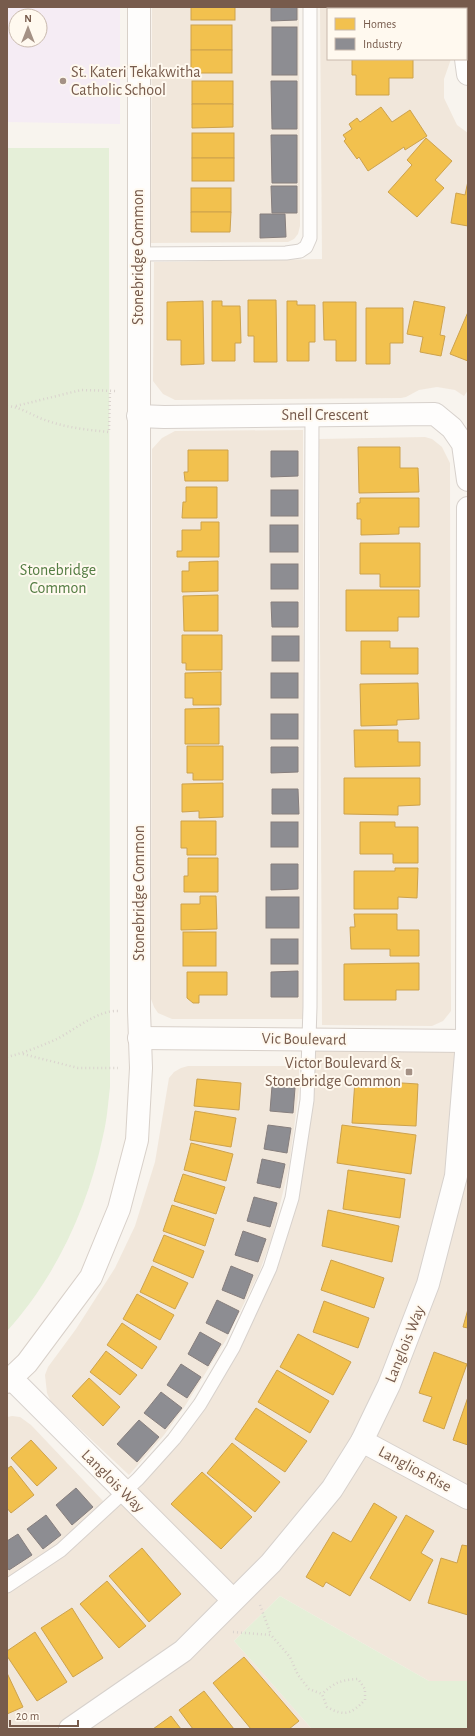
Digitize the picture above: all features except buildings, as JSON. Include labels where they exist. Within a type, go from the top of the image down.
[{"type":"street","name":"Stonebridge Common","points":[[9,1380],[27,1363],[91,1277],[119,1209],[137,1140],[141,1068],[139,1038],[138,7]]},
{"type":"street","points":[[466,60],[468,74]]},
{"type":"street","name":"Snell Crescent","points":[[138,416],[435,414],[452,428],[463,444],[468,480]]},
{"type":"street","points":[[468,508],[468,1041]]},
{"type":"street","name":"Vic Boulevard","points":[[139,1038],[468,1041]]},
{"type":"street","name":"Langlois Way","points":[[70,1729],[183,1651],[212,1623],[271,1563],[332,1489],[362,1441],[389,1385],[428,1284],[456,1176],[468,1041]]},
{"type":"street","name":"Langlois Way","points":[[9,1380],[125,1492],[233,1600]]},
{"type":"street","name":"Langlios Rise","points":[[362,1441],[468,1498]]},
{"type":"lane","points":[[138,254],[286,253],[300,251],[306,247],[310,238],[310,7]]},
{"type":"lane","points":[[7,1586],[61,1550],[125,1492],[174,1439],[200,1404],[233,1348],[270,1268],[292,1198],[307,1100],[312,415]]},
{"type":"path","points":[[7,406],[15,406],[81,390],[138,391]]},
{"type":"path","points":[[15,406],[47,421],[70,428],[110,432],[110,391]]},
{"type":"path","points":[[7,1057],[22,1054],[58,1038],[75,1027],[109,1010],[139,1011]]},
{"type":"path","points":[[22,1054],[78,1068],[141,1068]]},
{"type":"path","points":[[255,1580],[269,1595],[260,1605],[271,1635],[290,1657],[298,1675],[309,1689],[322,1694],[327,1707],[339,1713],[353,1711],[365,1700],[365,1690],[358,1679],[346,1680],[333,1684],[322,1694]]},
{"type":"path","points":[[212,1623],[227,1639],[233,1632],[271,1635]]},
{"type":"shaded area","name":"St. Kateri Tekakwitha Catholic School","points":[[7,7],[120,7],[120,124],[7,122]]},
{"type":"shaded area","points":[[152,7],[299,7],[300,226],[298,234],[294,239],[288,242],[151,243]]},
{"type":"shaded area","points":[[320,7],[453,7],[327,8],[327,60],[451,60],[444,79],[444,98],[457,125],[468,133],[468,390],[464,396],[455,390],[437,387],[419,390],[401,398],[175,400],[163,394],[153,381],[154,262],[322,259]]},
{"type":"shaded area","points":[[303,430],[304,1019],[172,1019],[158,1013],[151,999],[152,449],[162,438],[175,431]]},
{"type":"shaded area","points":[[425,437],[432,439],[442,447],[450,463],[451,1011],[443,1021],[432,1026],[322,1025],[319,439]]},
{"type":"shaded area","points":[[308,1039],[468,1041],[468,1681],[429,1681],[280,1596],[234,1641],[312,1729],[7,1729],[7,1586],[128,1492],[233,1348],[292,1198]]},
{"type":"shaded area","points":[[188,1066],[299,1066],[299,1089],[289,1167],[272,1238],[259,1273],[226,1340],[185,1406],[164,1435],[129,1475],[51,1402],[47,1393],[45,1375],[48,1367],[76,1329],[115,1268],[135,1226],[155,1162],[169,1078],[174,1072]]},
{"type":"shaded area","points":[[7,1417],[20,1417],[31,1425],[104,1502],[73,1534],[7,1581]]},
{"type":"green space","name":"Stonebridge Common","points":[[7,148],[109,148],[110,1087],[106,1124],[97,1163],[79,1215],[68,1240],[41,1288],[7,1331]]},
{"type":"green space","points":[[280,1596],[429,1681],[468,1681],[468,1729],[312,1729],[234,1641]]},
{"type":"place","name":"St. Kateri Tekakwitha Catholic School","points":[[63,81]]},
{"type":"place","name":"Victor Boulevard & Stonebridge Common","points":[[409,1072]]}]
